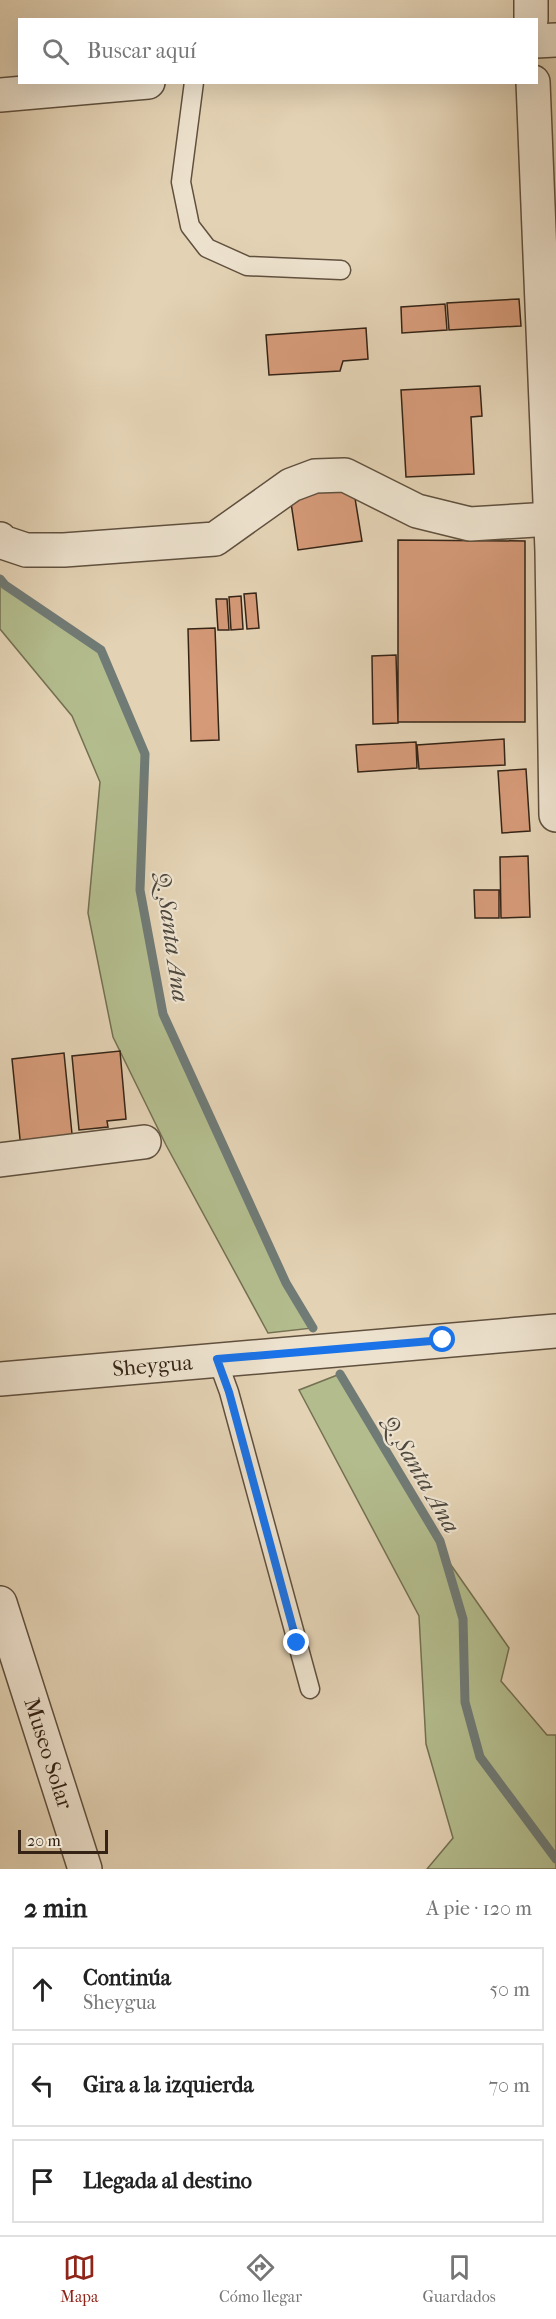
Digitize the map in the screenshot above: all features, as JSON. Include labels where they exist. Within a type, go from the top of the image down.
[{"type":"street","points":[[531,0],[531,18]]},
{"type":"street","points":[[538,41],[556,40]]},
{"type":"street","points":[[0,95],[125,84]]},
{"type":"street","points":[[533,84],[554,551],[556,815]]},
{"type":"street","points":[[0,539],[2,542],[26,550],[64,550],[215,538],[291,485],[315,476],[345,475],[417,511],[470,524],[551,519]]},
{"type":"street","points":[[0,1160],[144,1142]]},
{"type":"street","name":"Sheygua","points":[[0,1379],[556,1330]]},
{"type":"street","name":"Museo Solar","points":[[3,1621],[85,1869]]},
{"type":"lane","points":[[194,84],[181,182],[190,226],[207,249],[247,266],[341,270]]},
{"type":"lane","points":[[217,1359],[229,1392],[310,1689]]},
{"type":"green space","points":[[0,576],[5,585],[101,650],[145,754],[140,890],[163,1014],[286,1283],[313,1328],[268,1333],[166,1145],[113,1037],[88,913],[100,782],[72,716],[0,629]]},
{"type":"green space","points":[[340,1374],[444,1555],[509,1648],[501,1681],[547,1735],[556,1735],[556,1869],[427,1869],[453,1838],[426,1744],[419,1616],[299,1390]]},
{"type":"building","points":[[519,299],[521,326],[449,330],[447,303]]},
{"type":"building","points":[[445,304],[447,330],[402,333],[401,307]]},
{"type":"building","points":[[366,328],[368,359],[343,361],[340,371],[269,375],[266,335]]},
{"type":"building","points":[[480,386],[482,416],[471,417],[474,474],[406,477],[401,390]]},
{"type":"building","points":[[353,486],[362,541],[298,550],[290,496]]},
{"type":"building","points":[[398,540],[525,541],[525,722],[398,722]]},
{"type":"building","points":[[256,593],[259,628],[247,629],[244,594]]},
{"type":"building","points":[[241,596],[243,629],[231,630],[229,597]]},
{"type":"building","points":[[216,599],[227,599],[229,630],[218,630]]},
{"type":"building","points":[[215,628],[219,740],[191,741],[188,629]]},
{"type":"building","points":[[396,655],[398,723],[373,724],[372,656]]},
{"type":"building","points":[[504,739],[505,765],[419,769],[417,745]]},
{"type":"building","points":[[416,742],[417,768],[358,772],[356,745]]},
{"type":"building","points":[[526,769],[530,831],[502,833],[498,771]]},
{"type":"building","points":[[528,856],[530,917],[501,918],[500,857]]},
{"type":"building","points":[[474,890],[499,890],[499,918],[475,918]]},
{"type":"building","points":[[120,1051],[126,1119],[107,1121],[108,1127],[79,1130],[72,1056]]},
{"type":"building","points":[[64,1053],[73,1144],[21,1149],[12,1059]]},
{"type":"waterway","name":"Q. Santa Ana","points":[[0,579],[5,585],[101,650],[145,754],[140,890],[163,1014],[286,1283],[313,1328]]},
{"type":"waterway","name":"Q. Santa Ana","points":[[340,1374],[440,1541],[463,1619],[465,1702],[480,1757],[556,1859]]},
{"type":"route","points":[[297,1643],[229,1392],[217,1359],[443,1340]]}]
